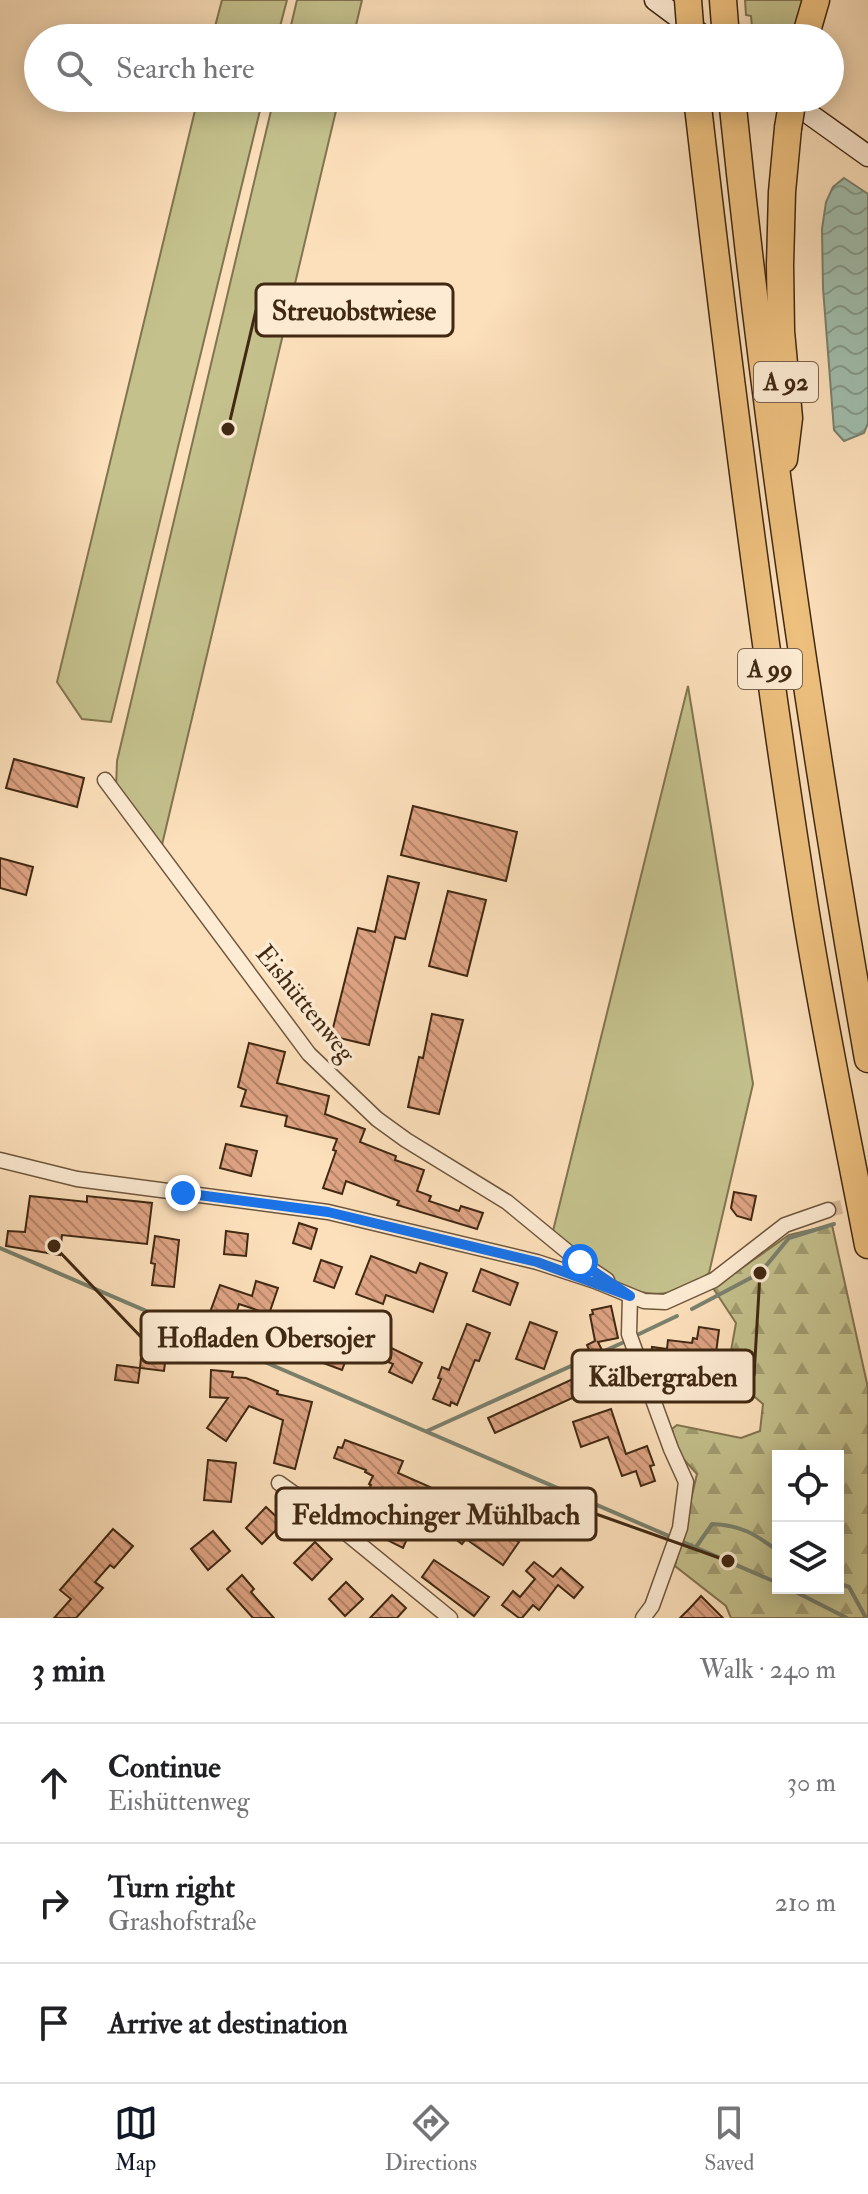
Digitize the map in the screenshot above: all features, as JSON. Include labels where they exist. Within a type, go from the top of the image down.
[{"type":"highway","points":[[688,0],[690,24]]},
{"type":"highway","points":[[723,0],[725,24]]},
{"type":"highway","points":[[809,24],[816,0]]},
{"type":"highway","name":"A 99","points":[[699,112],[736,427],[767,653],[805,903],[868,1245]]},
{"type":"highway","name":"A 99","points":[[733,112],[779,498],[821,786],[868,1059]]},
{"type":"highway","name":"A 92","points":[[779,498],[789,418],[781,331],[780,265],[782,192],[791,112]]},
{"type":"main road","points":[[655,0],[687,24]]},
{"type":"main road","points":[[807,112],[868,156]]},
{"type":"street","name":"Eishüttenweg","points":[[105,780],[309,1054],[377,1119],[507,1202],[580,1262],[630,1296]]},
{"type":"street","points":[[0,1160],[77,1179],[328,1212],[537,1262],[644,1301],[665,1302],[714,1280],[785,1225],[828,1210]]},
{"type":"street","points":[[630,1296],[629,1334],[686,1482],[680,1528],[652,1606],[643,1618]]},
{"type":"street","points":[[279,1483],[324,1515],[450,1618]]},
{"type":"green space","points":[[222,0],[287,0],[281,24],[216,24]]},
{"type":"green space","points":[[297,0],[362,0],[356,24],[291,24]]},
{"type":"green space","points":[[745,0],[808,0],[801,24],[752,24],[751,16],[746,15]]},
{"type":"green space","points":[[195,112],[260,112],[111,722],[82,719],[57,682]]},
{"type":"green space","points":[[271,112],[336,112],[161,849],[116,788],[117,761]]},
{"type":"green space","points":[[688,686],[753,1084],[709,1273],[686,1287],[665,1293],[645,1293],[607,1276],[553,1231]]},
{"type":"green space","points":[[832,1225],[868,1388],[868,1618],[731,1618],[726,1606],[675,1566],[697,1474],[678,1453],[672,1429],[677,1425],[741,1438],[760,1431],[763,1404],[727,1373],[736,1323],[713,1288],[789,1235]]},
{"type":"water","points":[[844,178],[868,194],[868,423],[864,433],[844,441],[834,430],[823,288],[822,229],[826,202],[833,187]]},
{"type":"building","points":[[14,759],[84,778],[77,807],[6,788]]},
{"type":"building","points":[[413,806],[517,832],[506,881],[401,855]]},
{"type":"building","points":[[0,858],[33,867],[26,895],[0,888]]},
{"type":"building","points":[[388,876],[419,883],[405,939],[395,937],[369,1045],[331,1036],[358,928],[375,932]]},
{"type":"building","points":[[448,891],[486,900],[467,976],[429,966]]},
{"type":"building","points":[[432,1014],[463,1020],[439,1114],[408,1107]]},
{"type":"building","points":[[249,1043],[285,1052],[277,1083],[329,1096],[325,1114],[365,1129],[360,1142],[396,1156],[395,1160],[424,1170],[417,1191],[431,1196],[429,1201],[459,1211],[461,1206],[483,1213],[477,1229],[397,1205],[399,1201],[346,1181],[342,1194],[323,1188],[337,1139],[285,1126],[287,1116],[241,1106],[246,1090],[238,1087]]},
{"type":"building","points":[[226,1144],[257,1151],[251,1176],[220,1168]]},
{"type":"building","points":[[734,1192],[756,1196],[751,1220],[737,1216],[731,1208]]},
{"type":"building","points":[[30,1196],[87,1202],[87,1196],[152,1203],[147,1244],[62,1235],[60,1255],[6,1246],[8,1231],[25,1232]]},
{"type":"building","points":[[299,1223],[317,1229],[311,1249],[293,1243]]},
{"type":"building","points":[[226,1231],[248,1234],[246,1256],[224,1254]]},
{"type":"building","points":[[155,1236],[179,1240],[174,1287],[152,1285]]},
{"type":"building","points":[[371,1256],[416,1273],[420,1263],[447,1273],[433,1312],[386,1295],[383,1304],[356,1294]]},
{"type":"building","points":[[321,1260],[342,1267],[334,1288],[314,1281]]},
{"type":"building","points":[[481,1269],[518,1283],[510,1305],[473,1291]]},
{"type":"building","points":[[256,1281],[278,1288],[269,1314],[239,1304],[233,1323],[209,1315],[220,1285],[252,1296]]},
{"type":"building","points":[[611,1306],[618,1338],[598,1342],[611,1369],[620,1366],[625,1378],[630,1376],[634,1390],[608,1399],[603,1384],[495,1433],[488,1418],[597,1368],[587,1345],[595,1341],[590,1315],[593,1314],[592,1310]]},
{"type":"building","points":[[357,1320],[386,1331],[381,1343],[422,1363],[412,1383],[389,1372],[393,1364],[347,1345]]},
{"type":"building","points":[[530,1322],[557,1332],[544,1369],[516,1359]]},
{"type":"building","points":[[467,1324],[490,1333],[457,1405],[451,1402],[450,1406],[433,1399],[442,1367],[449,1370]]},
{"type":"building","points":[[699,1327],[719,1330],[714,1368],[651,1361],[652,1347],[667,1349],[668,1340],[692,1343],[693,1338],[697,1339]]},
{"type":"building","points":[[312,1333],[351,1347],[342,1370],[304,1356]]},
{"type":"building","points":[[143,1337],[168,1340],[164,1371],[140,1368]]},
{"type":"building","points":[[117,1365],[140,1368],[138,1383],[115,1380]]},
{"type":"building","points":[[211,1370],[233,1372],[232,1377],[246,1378],[278,1391],[277,1394],[312,1402],[295,1469],[274,1463],[283,1420],[249,1406],[226,1441],[207,1428],[228,1398],[210,1397]]},
{"type":"building","points":[[611,1409],[626,1454],[647,1446],[654,1465],[650,1466],[655,1481],[641,1486],[636,1471],[622,1476],[608,1437],[581,1447],[573,1422]]},
{"type":"building","points":[[345,1440],[403,1461],[398,1473],[430,1487],[403,1548],[351,1517],[371,1485],[373,1476],[366,1470],[334,1458]]},
{"type":"building","points":[[208,1460],[236,1463],[231,1502],[204,1500]]},
{"type":"building","points":[[454,1504],[492,1532],[496,1526],[519,1542],[503,1565],[466,1539],[462,1544],[438,1526]]},
{"type":"building","points":[[266,1507],[283,1523],[262,1544],[246,1528]]},
{"type":"building","points":[[113,1529],[133,1546],[114,1568],[110,1565],[95,1582],[103,1588],[76,1618],[54,1618],[71,1599],[60,1590]]},
{"type":"building","points":[[213,1531],[230,1551],[208,1570],[191,1549]]},
{"type":"building","points":[[315,1542],[332,1559],[312,1580],[294,1563]]},
{"type":"building","points":[[434,1560],[489,1597],[474,1616],[422,1577]]},
{"type":"building","points":[[534,1562],[553,1577],[561,1568],[583,1587],[574,1598],[558,1585],[539,1610],[533,1605],[519,1618],[502,1605],[513,1591],[520,1597],[535,1579],[526,1571]]},
{"type":"building","points":[[242,1575],[254,1589],[251,1592],[274,1618],[253,1618],[227,1589]]},
{"type":"building","points":[[346,1582],[363,1599],[345,1616],[329,1599]]},
{"type":"building","points":[[392,1595],[406,1608],[397,1618],[370,1618]]},
{"type":"building","points":[[701,1596],[723,1618],[680,1618]]},
{"type":"waterway","points":[[692,1309],[760,1273],[789,1238],[834,1224]]},
{"type":"waterway","points":[[0,1248],[772,1580]]},
{"type":"waterway","points":[[637,1335],[677,1316]]},
{"type":"waterway","points":[[427,1431],[622,1343]]},
{"type":"waterway","points":[[696,1547],[712,1524],[747,1532],[772,1547]]},
{"type":"waterway","points":[[844,1585],[849,1587],[866,1618]]},
{"type":"waterway","points":[[800,1594],[847,1618]]},
{"type":"tunnel","points":[[828,1210],[864,1202]]},
{"type":"place","name":"Streuobstwiese","points":[[228,429]]},
{"type":"place","name":"Hofladen Obersojer","points":[[54,1246]]},
{"type":"place","name":"Kälbergraben","points":[[760,1273]]},
{"type":"place","name":"Feldmochinger Mühlbach","points":[[728,1561]]},
{"type":"route","points":[[183,1193],[328,1212],[537,1262],[630,1296],[580,1262]]}]
